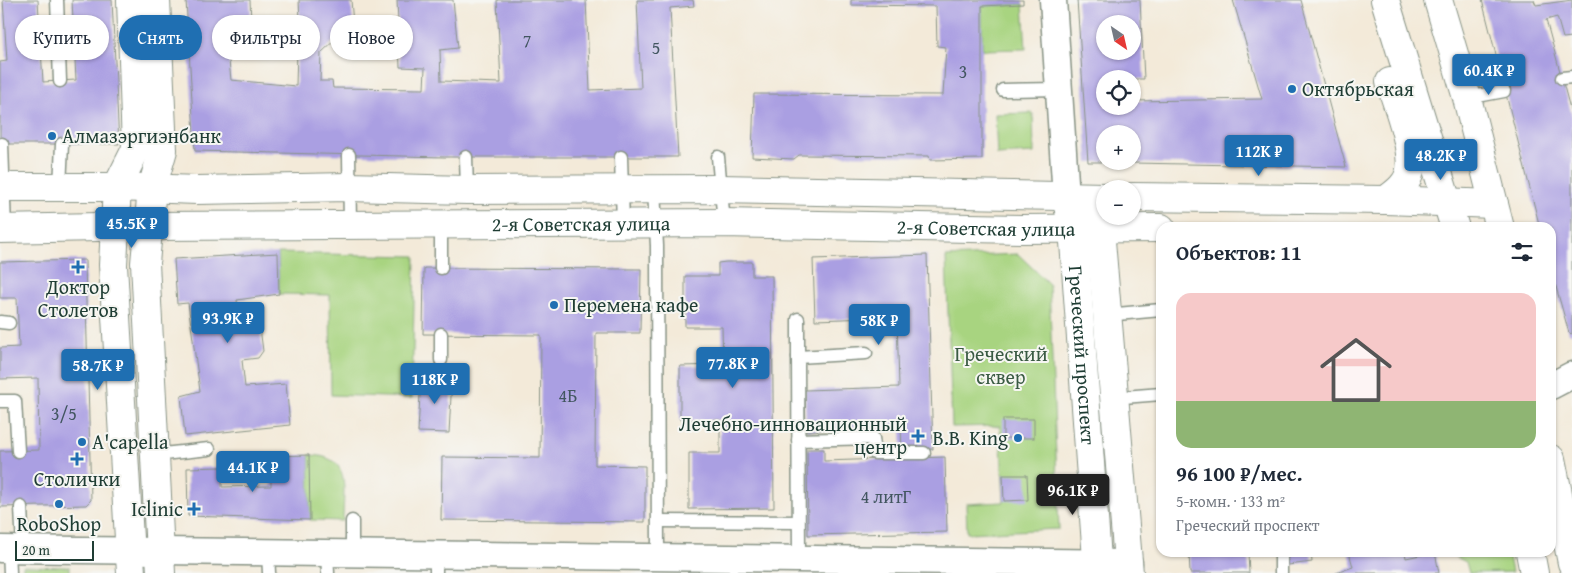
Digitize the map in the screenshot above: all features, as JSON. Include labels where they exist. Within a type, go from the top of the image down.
[{"type":"main road","points":[[130,562],[113,265],[117,187],[136,149],[131,0]]},
{"type":"main road","points":[[156,0],[163,150],[152,188],[145,262],[160,562]]},
{"type":"main road","points":[[1374,0],[1374,31],[1405,132],[1411,170],[1403,187],[1386,200]]},
{"type":"main road","points":[[1385,0],[1452,219]]},
{"type":"main road","points":[[1141,197],[1386,200],[1452,219],[1497,216],[1467,98],[1438,0]]},
{"type":"main road","name":"2-я Советская улица","points":[[2,187],[117,187],[197,190],[348,187],[467,190],[720,189],[1096,196]]},
{"type":"main road","points":[[1066,196],[1100,229]]},
{"type":"main road","name":"Греческий проспект","points":[[1066,196],[1073,228],[1098,568]]},
{"type":"main road","name":"2-я Советская улица","points":[[2,229],[350,224],[656,225],[724,223],[1100,229],[1156,228]]},
{"type":"main road","name":"Греческий проспект","points":[[1100,229],[1129,568]]},
{"type":"main road","points":[[1556,484],[1572,563]]},
{"type":"main road","points":[[1531,557],[1534,573]]},
{"type":"street","points":[[1053,0],[1066,196]]},
{"type":"street","points":[[1556,383],[1572,375]]},
{"type":"street","points":[[11,555],[130,562],[268,563],[336,560],[436,564],[600,565],[670,563],[736,566],[811,564],[1129,568]]},
{"type":"lane","points":[[57,0],[60,81]]},
{"type":"lane","points":[[1003,90],[1059,89]]},
{"type":"lane","points":[[1467,98],[1504,91]]},
{"type":"lane","points":[[2,144],[2,229]]},
{"type":"lane","points":[[60,187],[62,144]]},
{"type":"lane","points":[[349,155],[350,224]]},
{"type":"lane","points":[[466,157],[467,190]]},
{"type":"lane","points":[[718,157],[724,223]]},
{"type":"lane","points":[[621,158],[623,224]]},
{"type":"lane","points":[[654,190],[656,225],[658,521],[670,563]]},
{"type":"lane","points":[[441,224],[441,268]]},
{"type":"lane","points":[[1106,314],[1156,310]]},
{"type":"lane","points":[[798,319],[798,522],[811,564]]},
{"type":"lane","points":[[441,334],[441,360]]},
{"type":"lane","points":[[798,357],[866,353]]},
{"type":"lane","points":[[1086,400],[1156,394]]},
{"type":"lane","points":[[0,401],[16,401],[18,451]]},
{"type":"lane","points":[[798,440],[873,438],[874,453],[924,453]]},
{"type":"lane","points":[[154,455],[209,449]]},
{"type":"lane","points":[[11,555],[21,507]]},
{"type":"lane","points":[[336,560],[352,521]]},
{"type":"lane","points":[[658,521],[798,522]]},
{"type":"lane","points":[[1280,557],[1282,573]]},
{"type":"green space","points":[[1023,4],[1026,49],[982,50],[982,6]]},
{"type":"green space","points":[[1033,113],[1034,153],[997,155],[995,114]]},
{"type":"green space","points":[[278,253],[415,256],[412,398],[331,395],[330,295],[279,294]]},
{"type":"green space","name":"Греческий сквер","points":[[1018,254],[1049,284],[1059,529],[967,533],[966,504],[1004,502],[1000,426],[952,427],[946,257]]},
{"type":"green space","points":[[1156,270],[1156,288],[1154,273]]},
{"type":"green space","points":[[309,455],[333,461],[339,468],[344,486],[343,521],[310,520]]},
{"type":"green space","points":[[1456,557],[1509,557],[1512,572],[1469,573],[1466,562]]},
{"type":"green space","points":[[23,566],[70,567],[70,573],[23,573]]},
{"type":"building","points":[[3,0],[38,0],[39,15],[15,15],[15,60],[42,60],[43,82],[76,80],[75,60],[109,60],[109,15],[73,15],[72,0],[112,0],[119,144],[0,144],[0,62],[7,61]]},
{"type":"building","points":[[186,0],[250,0],[251,15],[212,15],[212,60],[229,60],[231,80],[296,86],[297,60],[320,60],[320,15],[300,15],[299,0],[351,0],[352,15],[330,15],[330,45],[321,53],[320,81],[332,81],[333,88],[424,89],[425,68],[400,67],[400,60],[413,60],[413,15],[398,15],[397,0],[453,0],[458,48],[440,50],[441,81],[501,83],[497,0],[586,0],[590,90],[641,88],[637,0],[693,0],[694,6],[670,8],[678,157],[444,157],[195,151],[190,60],[202,60],[202,15],[187,15]]},
{"type":"building","points":[[851,0],[1023,0],[1023,4],[982,6],[982,159],[930,160],[929,156],[799,155],[794,159],[752,157],[754,94],[943,95],[946,47],[937,46],[936,6],[851,5]]},
{"type":"building","name":"Октябрьская","points":[[1077,0],[1140,0],[1141,15],[1096,15],[1096,60],[1141,60],[1141,20],[1144,79],[1141,79],[1141,70],[1096,70],[1096,115],[1141,115],[1141,101],[1262,99],[1233,0],[1301,0],[1346,167],[1141,163],[1141,125],[1096,125],[1096,162],[1088,162]]},
{"type":"building","points":[[1482,0],[1534,0],[1536,5],[1572,0],[1572,37],[1563,38],[1557,17],[1546,20],[1572,116],[1572,334],[1569,333],[1556,287],[1556,222],[1538,222]]},
{"type":"building","points":[[278,253],[279,294],[237,300],[239,323],[255,324],[260,328],[263,351],[258,358],[242,360],[245,387],[286,384],[290,425],[185,436],[181,396],[200,391],[188,303],[177,304],[174,259]]},
{"type":"building","points":[[927,255],[933,449],[902,450],[901,428],[806,431],[805,390],[899,387],[897,317],[815,320],[813,259]]},
{"type":"building","points":[[85,260],[91,500],[86,505],[0,507],[0,451],[39,450],[38,378],[0,379],[0,348],[19,347],[17,298],[0,298],[0,262]]},
{"type":"building","points":[[752,262],[752,276],[772,276],[774,508],[689,509],[689,453],[720,453],[720,420],[680,420],[680,366],[723,365],[722,327],[685,327],[685,276],[718,276],[718,263]]},
{"type":"building","points":[[424,268],[641,269],[640,333],[596,333],[595,465],[645,466],[645,522],[441,520],[442,457],[540,458],[541,335],[423,334]]},
{"type":"building","points":[[421,376],[452,378],[449,433],[418,432]]},
{"type":"building","points":[[1003,419],[1034,419],[1034,438],[1003,438]]},
{"type":"building","points":[[807,449],[824,449],[824,461],[945,457],[947,532],[808,535]]},
{"type":"building","points":[[309,455],[310,520],[188,516],[187,468],[222,467],[222,487],[271,486],[271,456]]},
{"type":"building","points":[[1003,475],[1027,475],[1028,500],[1004,501]]},
{"type":"building","points":[[1189,557],[1248,557],[1249,573],[1190,573]]},
{"type":"building","points":[[1287,557],[1312,557],[1312,562],[1288,565]]},
{"type":"building","points":[[1350,557],[1436,557],[1439,573],[1336,573],[1353,567]]},
{"type":"place","name":"Октябрьская","points":[[1292,89]]},
{"type":"place","name":"Алмазэргиэнбанк","points":[[52,136]]},
{"type":"place","name":"Доктор Столетов","points":[[78,267]]},
{"type":"place","name":"Перемена кафе","points":[[554,305]]},
{"type":"place","name":"Лечебно-инновационный центр","points":[[918,436]]},
{"type":"place","name":"B.B. King","points":[[1018,438]]},
{"type":"place","name":"A'capella","points":[[82,442]]},
{"type":"place","name":"Столички","points":[[77,459]]},
{"type":"place","name":"RoboShop","points":[[59,504]]},
{"type":"place","name":"Iclinic","points":[[194,509]]}]
